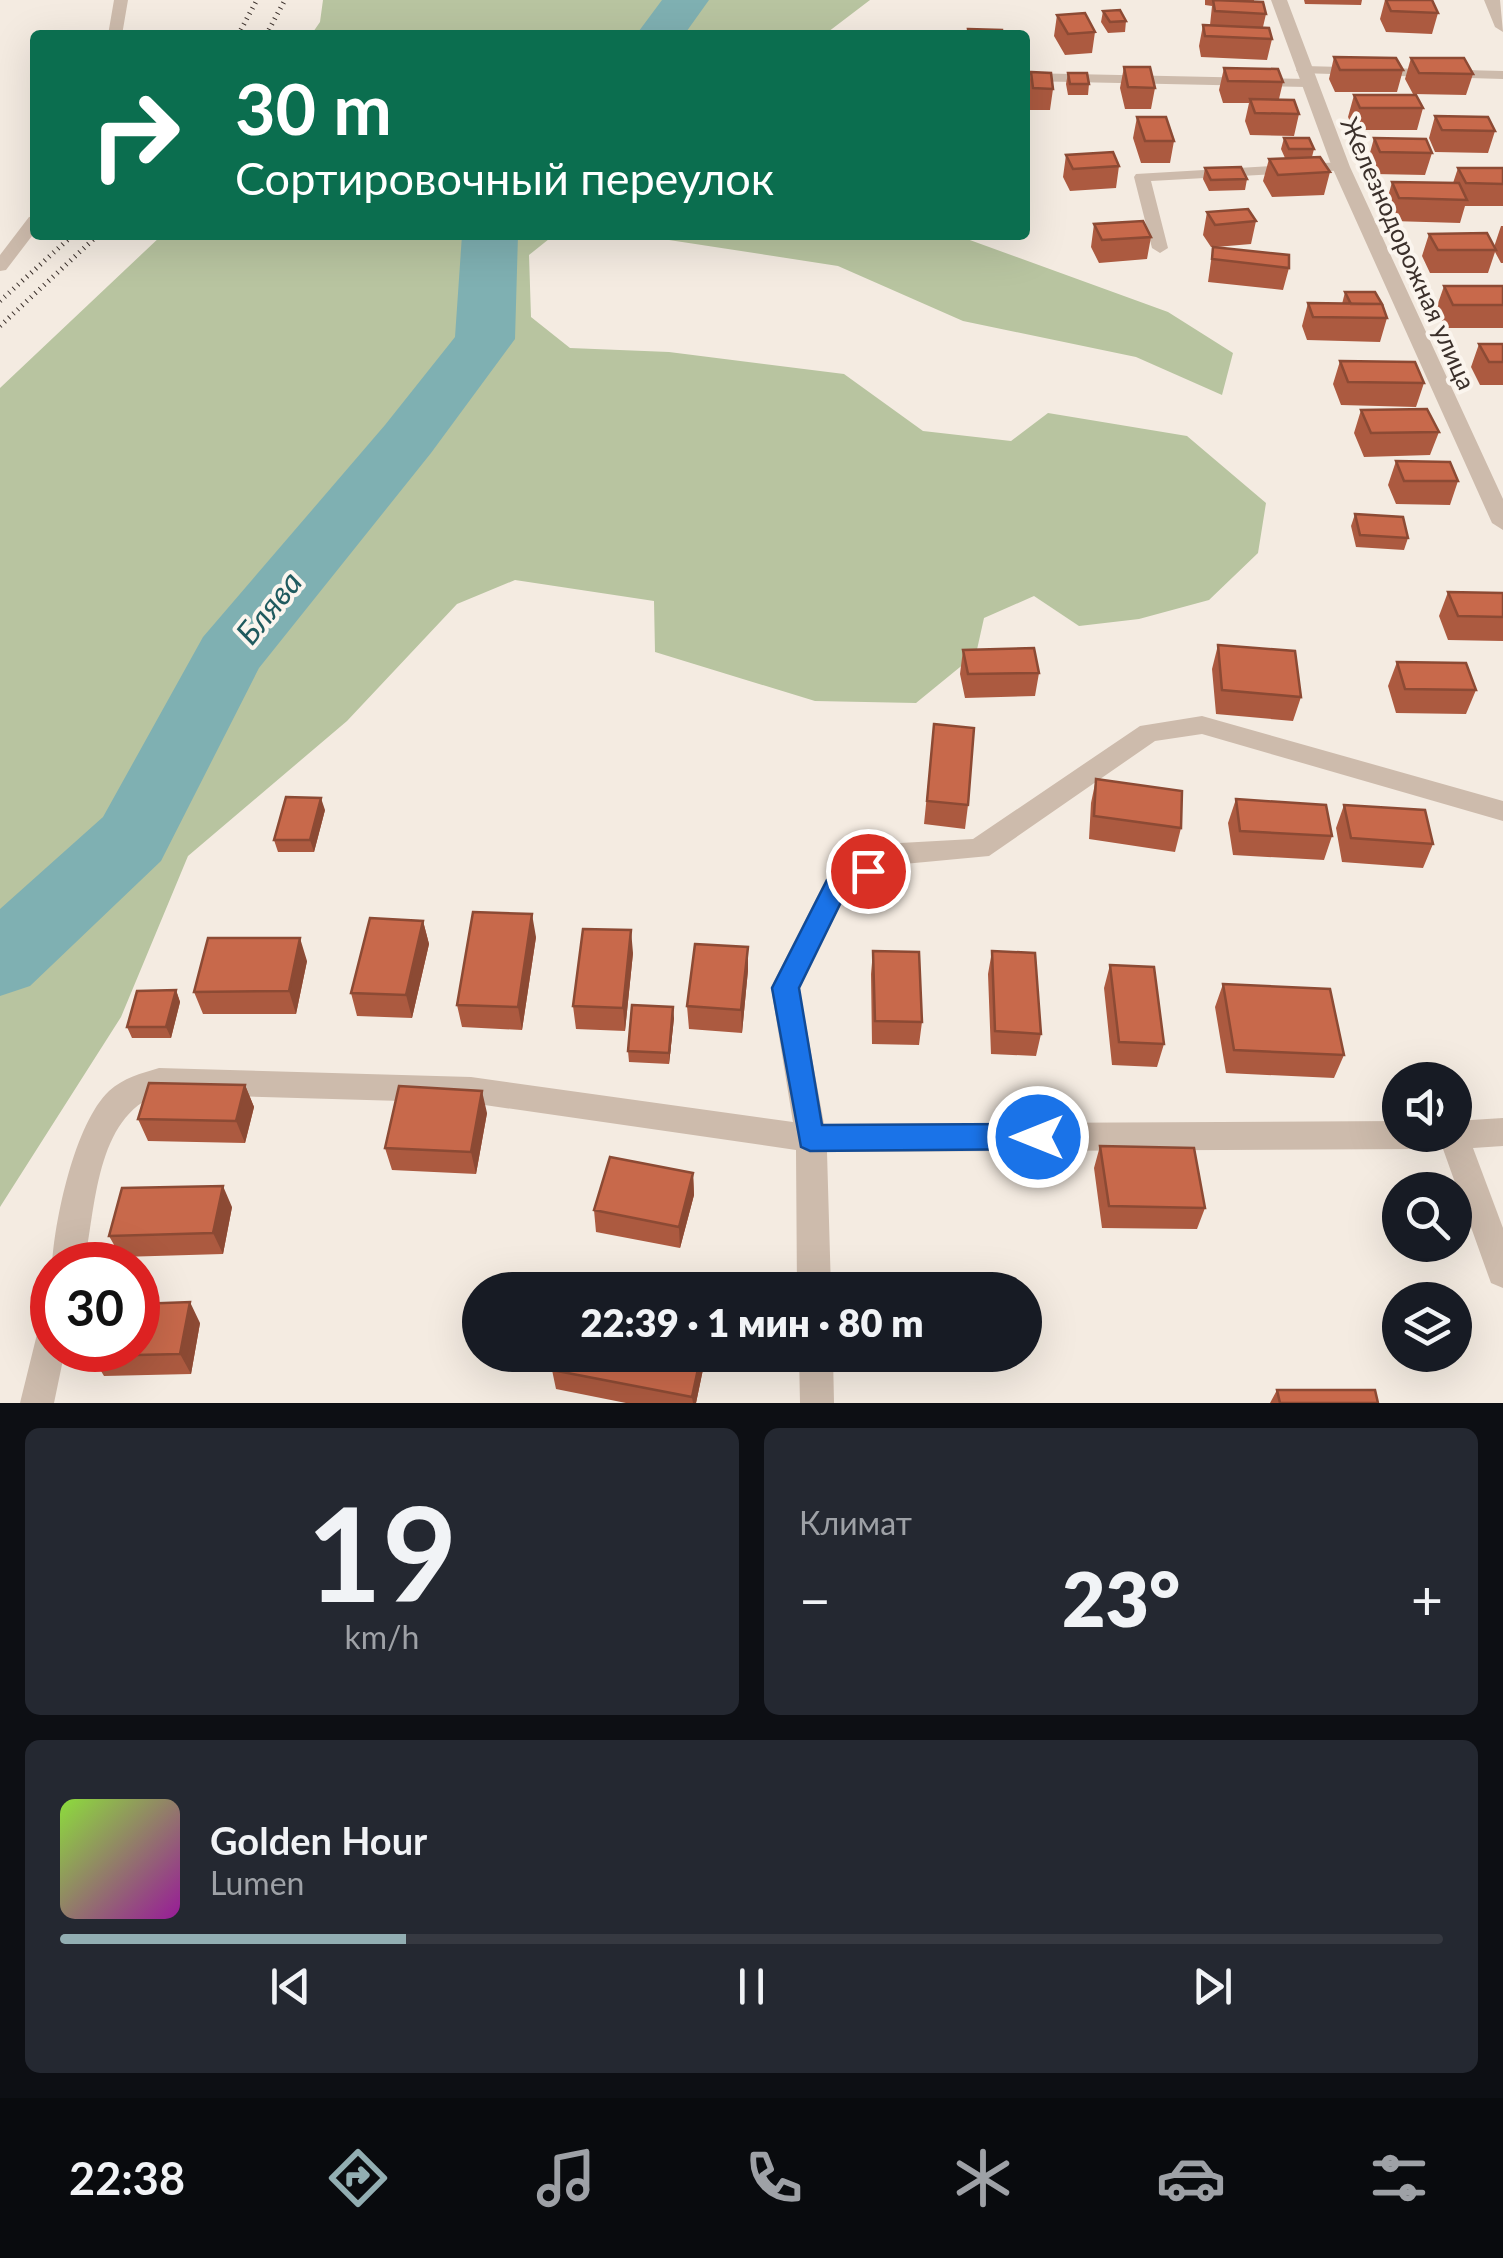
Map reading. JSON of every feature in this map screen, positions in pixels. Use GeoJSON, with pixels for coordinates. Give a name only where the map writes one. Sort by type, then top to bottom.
{"type":"FeatureCollection","features":[{"type":"Feature","properties":{"kind":"street","name":"Железнодорожная улица"},"geometry":{"type":"LineString","coordinates":[[1279,0],[1341,167],[1503,523]]}},
{"type":"Feature","properties":{"kind":"street"},"geometry":{"type":"LineString","coordinates":[[1492,0],[1503,26]]}},
{"type":"Feature","properties":{"kind":"street"},"geometry":{"type":"LineString","coordinates":[[814,1272],[810,1138],[786,988],[836,888],[900,854],[979,849],[1149,732],[1202,725],[1503,811]]}},
{"type":"Feature","properties":{"kind":"street"},"geometry":{"type":"LineString","coordinates":[[73,1242],[100,1126],[126,1096],[159,1081],[471,1090],[810,1138],[1382,1135]]}},
{"type":"Feature","properties":{"kind":"street"},"geometry":{"type":"LineString","coordinates":[[1472,1134],[1503,1132]]}},
{"type":"Feature","properties":{"kind":"street"},"geometry":{"type":"LineString","coordinates":[[1460,1152],[1503,1272]]}},
{"type":"Feature","properties":{"kind":"street"},"geometry":{"type":"LineString","coordinates":[[37,1403],[44,1372]]}},
{"type":"Feature","properties":{"kind":"street"},"geometry":{"type":"LineString","coordinates":[[816,1372],[817,1403]]}},
{"type":"Feature","properties":{"kind":"lane"},"geometry":{"type":"LineString","coordinates":[[116,30],[121,0]]}},
{"type":"Feature","properties":{"kind":"lane"},"geometry":{"type":"LineString","coordinates":[[1030,78],[1503,75]]}},
{"type":"Feature","properties":{"kind":"lane"},"geometry":{"type":"LineString","coordinates":[[1160,248],[1142,177],[1341,167]]}},
{"type":"Feature","properties":{"kind":"lane"},"geometry":{"type":"LineString","coordinates":[[0,266],[30,227]]}},
{"type":"Feature","properties":{"kind":"green space"},"geometry":{"type":"Polygon","coordinates":[[[323,0],[870,0],[831,30],[314,30],[320,22],[323,0]]]}},
{"type":"Feature","properties":{"kind":"green space"},"geometry":{"type":"Polygon","coordinates":[[[157,240],[548,240],[529,255],[531,317],[570,348],[669,352],[844,374],[923,431],[1011,441],[1048,413],[1187,436],[1266,503],[1258,553],[1209,600],[1139,619],[1079,626],[1034,596],[984,618],[976,654],[916,703],[815,701],[655,652],[654,601],[515,580],[457,604],[347,721],[188,856],[121,1017],[0,1207],[0,388],[157,240]]]}},
{"type":"Feature","properties":{"kind":"green space"},"geometry":{"type":"Polygon","coordinates":[[[669,240],[970,240],[1168,312],[1233,353],[1222,395],[1136,357],[963,321],[838,266],[669,240]]]}},
{"type":"Feature","properties":{"kind":"building"},"geometry":{"type":"Polygon","coordinates":[[[1213,0],[1263,2],[1266,14],[1215,11],[1213,0]]]}},
{"type":"Feature","properties":{"kind":"building"},"geometry":{"type":"Polygon","coordinates":[[[1386,0],[1432,0],[1438,13],[1391,11],[1386,0]]]}},
{"type":"Feature","properties":{"kind":"building"},"geometry":{"type":"Polygon","coordinates":[[[1120,10],[1126,21],[1110,22],[1103,11],[1120,10]]]}},
{"type":"Feature","properties":{"kind":"building"},"geometry":{"type":"Polygon","coordinates":[[[1085,13],[1095,32],[1068,34],[1057,15],[1085,13]]]}},
{"type":"Feature","properties":{"kind":"building"},"geometry":{"type":"Polygon","coordinates":[[[1203,25],[1269,28],[1272,39],[1205,36],[1203,25]]]}},
{"type":"Feature","properties":{"kind":"building"},"geometry":{"type":"Polygon","coordinates":[[[1334,57],[1396,58],[1403,70],[1340,70],[1334,57]]]}},
{"type":"Feature","properties":{"kind":"building"},"geometry":{"type":"Polygon","coordinates":[[[1411,58],[1464,58],[1473,74],[1419,73],[1411,58]]]}},
{"type":"Feature","properties":{"kind":"building"},"geometry":{"type":"Polygon","coordinates":[[[1124,67],[1150,67],[1155,88],[1128,87],[1124,67]]]}},
{"type":"Feature","properties":{"kind":"building"},"geometry":{"type":"Polygon","coordinates":[[[1224,68],[1278,69],[1283,82],[1228,81],[1224,68]]]}},
{"type":"Feature","properties":{"kind":"building"},"geometry":{"type":"Polygon","coordinates":[[[1031,72],[1051,73],[1053,89],[1033,88],[1031,72]]]}},
{"type":"Feature","properties":{"kind":"building"},"geometry":{"type":"Polygon","coordinates":[[[1068,73],[1087,73],[1089,84],[1070,84],[1068,73]]]}},
{"type":"Feature","properties":{"kind":"building"},"geometry":{"type":"Polygon","coordinates":[[[1354,95],[1416,95],[1423,108],[1360,108],[1354,95]]]}},
{"type":"Feature","properties":{"kind":"building"},"geometry":{"type":"Polygon","coordinates":[[[1250,99],[1294,100],[1299,114],[1255,113],[1250,99]]]}},
{"type":"Feature","properties":{"kind":"building"},"geometry":{"type":"Polygon","coordinates":[[[1435,116],[1488,117],[1495,131],[1442,130],[1435,116]]]}},
{"type":"Feature","properties":{"kind":"building"},"geometry":{"type":"Polygon","coordinates":[[[1137,117],[1166,117],[1174,141],[1145,141],[1137,117]]]}},
{"type":"Feature","properties":{"kind":"building"},"geometry":{"type":"Polygon","coordinates":[[[1284,138],[1309,138],[1314,149],[1289,149],[1284,138]]]}},
{"type":"Feature","properties":{"kind":"building"},"geometry":{"type":"Polygon","coordinates":[[[1374,138],[1426,139],[1432,153],[1380,152],[1374,138]]]}},
{"type":"Feature","properties":{"kind":"building"},"geometry":{"type":"Polygon","coordinates":[[[1113,152],[1119,166],[1073,169],[1066,155],[1113,152]]]}},
{"type":"Feature","properties":{"kind":"building"},"geometry":{"type":"Polygon","coordinates":[[[1320,157],[1330,172],[1278,175],[1269,159],[1320,157]]]}},
{"type":"Feature","properties":{"kind":"building"},"geometry":{"type":"Polygon","coordinates":[[[1241,167],[1247,179],[1211,180],[1205,168],[1241,167]]]}},
{"type":"Feature","properties":{"kind":"building"},"geometry":{"type":"Polygon","coordinates":[[[1458,168],[1503,168],[1503,184],[1466,183],[1458,168]]]}},
{"type":"Feature","properties":{"kind":"building"},"geometry":{"type":"Polygon","coordinates":[[[1392,182],[1459,183],[1467,200],[1399,198],[1392,182]]]}},
{"type":"Feature","properties":{"kind":"building"},"geometry":{"type":"Polygon","coordinates":[[[1248,209],[1256,221],[1215,225],[1207,212],[1248,209]]]}},
{"type":"Feature","properties":{"kind":"building"},"geometry":{"type":"Polygon","coordinates":[[[1143,221],[1151,237],[1102,240],[1094,224],[1143,221]]]}},
{"type":"Feature","properties":{"kind":"building"},"geometry":{"type":"Polygon","coordinates":[[[1487,233],[1496,250],[1438,250],[1429,234],[1487,233]]]}},
{"type":"Feature","properties":{"kind":"building"},"geometry":{"type":"Polygon","coordinates":[[[1213,247],[1289,255],[1289,268],[1212,259],[1213,247]]]}},
{"type":"Feature","properties":{"kind":"building"},"geometry":{"type":"Polygon","coordinates":[[[1444,286],[1503,286],[1503,305],[1453,305],[1444,286]]]}},
{"type":"Feature","properties":{"kind":"building"},"geometry":{"type":"Polygon","coordinates":[[[1345,292],[1375,292],[1382,304],[1351,304],[1345,292]]]}},
{"type":"Feature","properties":{"kind":"building"},"geometry":{"type":"Polygon","coordinates":[[[1308,303],[1382,304],[1387,318],[1313,317],[1308,303]]]}},
{"type":"Feature","properties":{"kind":"building"},"geometry":{"type":"Polygon","coordinates":[[[1479,344],[1503,344],[1503,362],[1489,362],[1479,344]]]}},
{"type":"Feature","properties":{"kind":"building"},"geometry":{"type":"Polygon","coordinates":[[[1340,361],[1415,362],[1424,383],[1348,382],[1340,361]]]}},
{"type":"Feature","properties":{"kind":"building"},"geometry":{"type":"Polygon","coordinates":[[[1427,409],[1439,432],[1371,433],[1361,410],[1427,409]]]}},
{"type":"Feature","properties":{"kind":"building"},"geometry":{"type":"Polygon","coordinates":[[[1396,461],[1450,462],[1458,481],[1404,481],[1396,461]]]}},
{"type":"Feature","properties":{"kind":"building"},"geometry":{"type":"Polygon","coordinates":[[[1355,514],[1403,517],[1408,538],[1360,535],[1355,514]]]}},
{"type":"Feature","properties":{"kind":"building"},"geometry":{"type":"Polygon","coordinates":[[[1448,592],[1503,593],[1503,617],[1458,616],[1448,592]]]}},
{"type":"Feature","properties":{"kind":"building"},"geometry":{"type":"Polygon","coordinates":[[[1218,645],[1295,651],[1301,697],[1222,690],[1218,645]]]}},
{"type":"Feature","properties":{"kind":"building"},"geometry":{"type":"Polygon","coordinates":[[[1034,648],[1039,673],[968,674],[963,650],[1034,648]]]}},
{"type":"Feature","properties":{"kind":"building"},"geometry":{"type":"Polygon","coordinates":[[[1397,662],[1466,663],[1476,690],[1405,689],[1397,662]]]}},
{"type":"Feature","properties":{"kind":"building"},"geometry":{"type":"Polygon","coordinates":[[[934,724],[974,728],[968,805],[927,801],[934,724]]]}},
{"type":"Feature","properties":{"kind":"building"},"geometry":{"type":"Polygon","coordinates":[[[1096,779],[1182,791],[1181,828],[1094,816],[1096,779]]]}},
{"type":"Feature","properties":{"kind":"building"},"geometry":{"type":"Polygon","coordinates":[[[286,797],[321,798],[310,840],[274,840],[286,797]]]}},
{"type":"Feature","properties":{"kind":"building"},"geometry":{"type":"Polygon","coordinates":[[[1236,799],[1326,805],[1332,836],[1240,831],[1236,799]]]}},
{"type":"Feature","properties":{"kind":"building"},"geometry":{"type":"Polygon","coordinates":[[[1344,805],[1425,810],[1433,844],[1351,838],[1344,805]]]}},
{"type":"Feature","properties":{"kind":"building"},"geometry":{"type":"Polygon","coordinates":[[[473,912],[532,914],[518,1007],[457,1005],[473,912]]]}},
{"type":"Feature","properties":{"kind":"building"},"geometry":{"type":"Polygon","coordinates":[[[370,918],[423,921],[406,995],[351,993],[370,918]]]}},
{"type":"Feature","properties":{"kind":"building"},"geometry":{"type":"Polygon","coordinates":[[[583,929],[631,930],[623,1008],[573,1006],[583,929]]]}},
{"type":"Feature","properties":{"kind":"building"},"geometry":{"type":"Polygon","coordinates":[[[208,938],[300,938],[289,991],[194,992],[208,938]]]}},
{"type":"Feature","properties":{"kind":"building"},"geometry":{"type":"Polygon","coordinates":[[[695,944],[748,947],[741,1010],[687,1006],[695,944]]]}},
{"type":"Feature","properties":{"kind":"building"},"geometry":{"type":"Polygon","coordinates":[[[873,951],[919,952],[922,1022],[875,1021],[873,951]]]}},
{"type":"Feature","properties":{"kind":"building"},"geometry":{"type":"Polygon","coordinates":[[[992,951],[1035,953],[1041,1034],[995,1031],[992,951]]]}},
{"type":"Feature","properties":{"kind":"building"},"geometry":{"type":"Polygon","coordinates":[[[1110,965],[1154,967],[1164,1044],[1119,1042],[1110,965]]]}},
{"type":"Feature","properties":{"kind":"building"},"geometry":{"type":"Polygon","coordinates":[[[1223,984],[1330,989],[1344,1055],[1234,1050],[1223,984]]]}},
{"type":"Feature","properties":{"kind":"building"},"geometry":{"type":"Polygon","coordinates":[[[176,990],[166,1027],[127,1027],[137,991],[176,990]]]}},
{"type":"Feature","properties":{"kind":"building"},"geometry":{"type":"Polygon","coordinates":[[[632,1005],[673,1007],[669,1053],[628,1051],[632,1005]]]}},
{"type":"Feature","properties":{"kind":"building"},"geometry":{"type":"Polygon","coordinates":[[[149,1083],[245,1085],[236,1121],[138,1119],[149,1083]]]}},
{"type":"Feature","properties":{"kind":"building"},"geometry":{"type":"Polygon","coordinates":[[[399,1086],[482,1091],[471,1152],[385,1148],[399,1086]]]}},
{"type":"Feature","properties":{"kind":"building"},"geometry":{"type":"Polygon","coordinates":[[[1100,1146],[1194,1148],[1205,1208],[1109,1206],[1100,1146]]]}},
{"type":"Feature","properties":{"kind":"building"},"geometry":{"type":"Polygon","coordinates":[[[610,1157],[693,1173],[679,1227],[594,1210],[610,1157]]]}},
{"type":"Feature","properties":{"kind":"building"},"geometry":{"type":"Polygon","coordinates":[[[223,1186],[213,1233],[109,1236],[122,1188],[223,1186]]]}},
{"type":"Feature","properties":{"kind":"building"},"geometry":{"type":"Polygon","coordinates":[[[190,1302],[180,1354],[160,1354],[160,1303],[190,1302]]]}},
{"type":"Feature","properties":{"kind":"building"},"geometry":{"type":"Polygon","coordinates":[[[562,1372],[697,1372],[692,1397],[562,1372]]]}},
{"type":"Feature","properties":{"kind":"building"},"geometry":{"type":"Polygon","coordinates":[[[1277,1390],[1375,1390],[1378,1403],[1280,1403],[1277,1390]]]}},
{"type":"Feature","properties":{"kind":"waterway","name":"Блява"},"geometry":{"type":"LineString","coordinates":[[664,30],[686,0]]}},
{"type":"Feature","properties":{"kind":"waterway","name":"Блява"},"geometry":{"type":"LineString","coordinates":[[0,961],[132,839],[229,655],[408,439],[485,339],[490,240]]}},
{"type":"Feature","properties":{"kind":"railway"},"geometry":{"type":"LineString","coordinates":[[241,30],[257,0]]}},
{"type":"Feature","properties":{"kind":"railway"},"geometry":{"type":"LineString","coordinates":[[269,30],[285,0]]}},
{"type":"Feature","properties":{"kind":"railway"},"geometry":{"type":"LineString","coordinates":[[0,301],[67,240]]}},
{"type":"Feature","properties":{"kind":"railway"},"geometry":{"type":"LineString","coordinates":[[0,326],[93,240]]}},
{"type":"Feature","properties":{"kind":"route"},"geometry":{"type":"LineString","coordinates":[[868,871],[836,888],[786,988],[810,1138],[1038,1137]]}}]}
